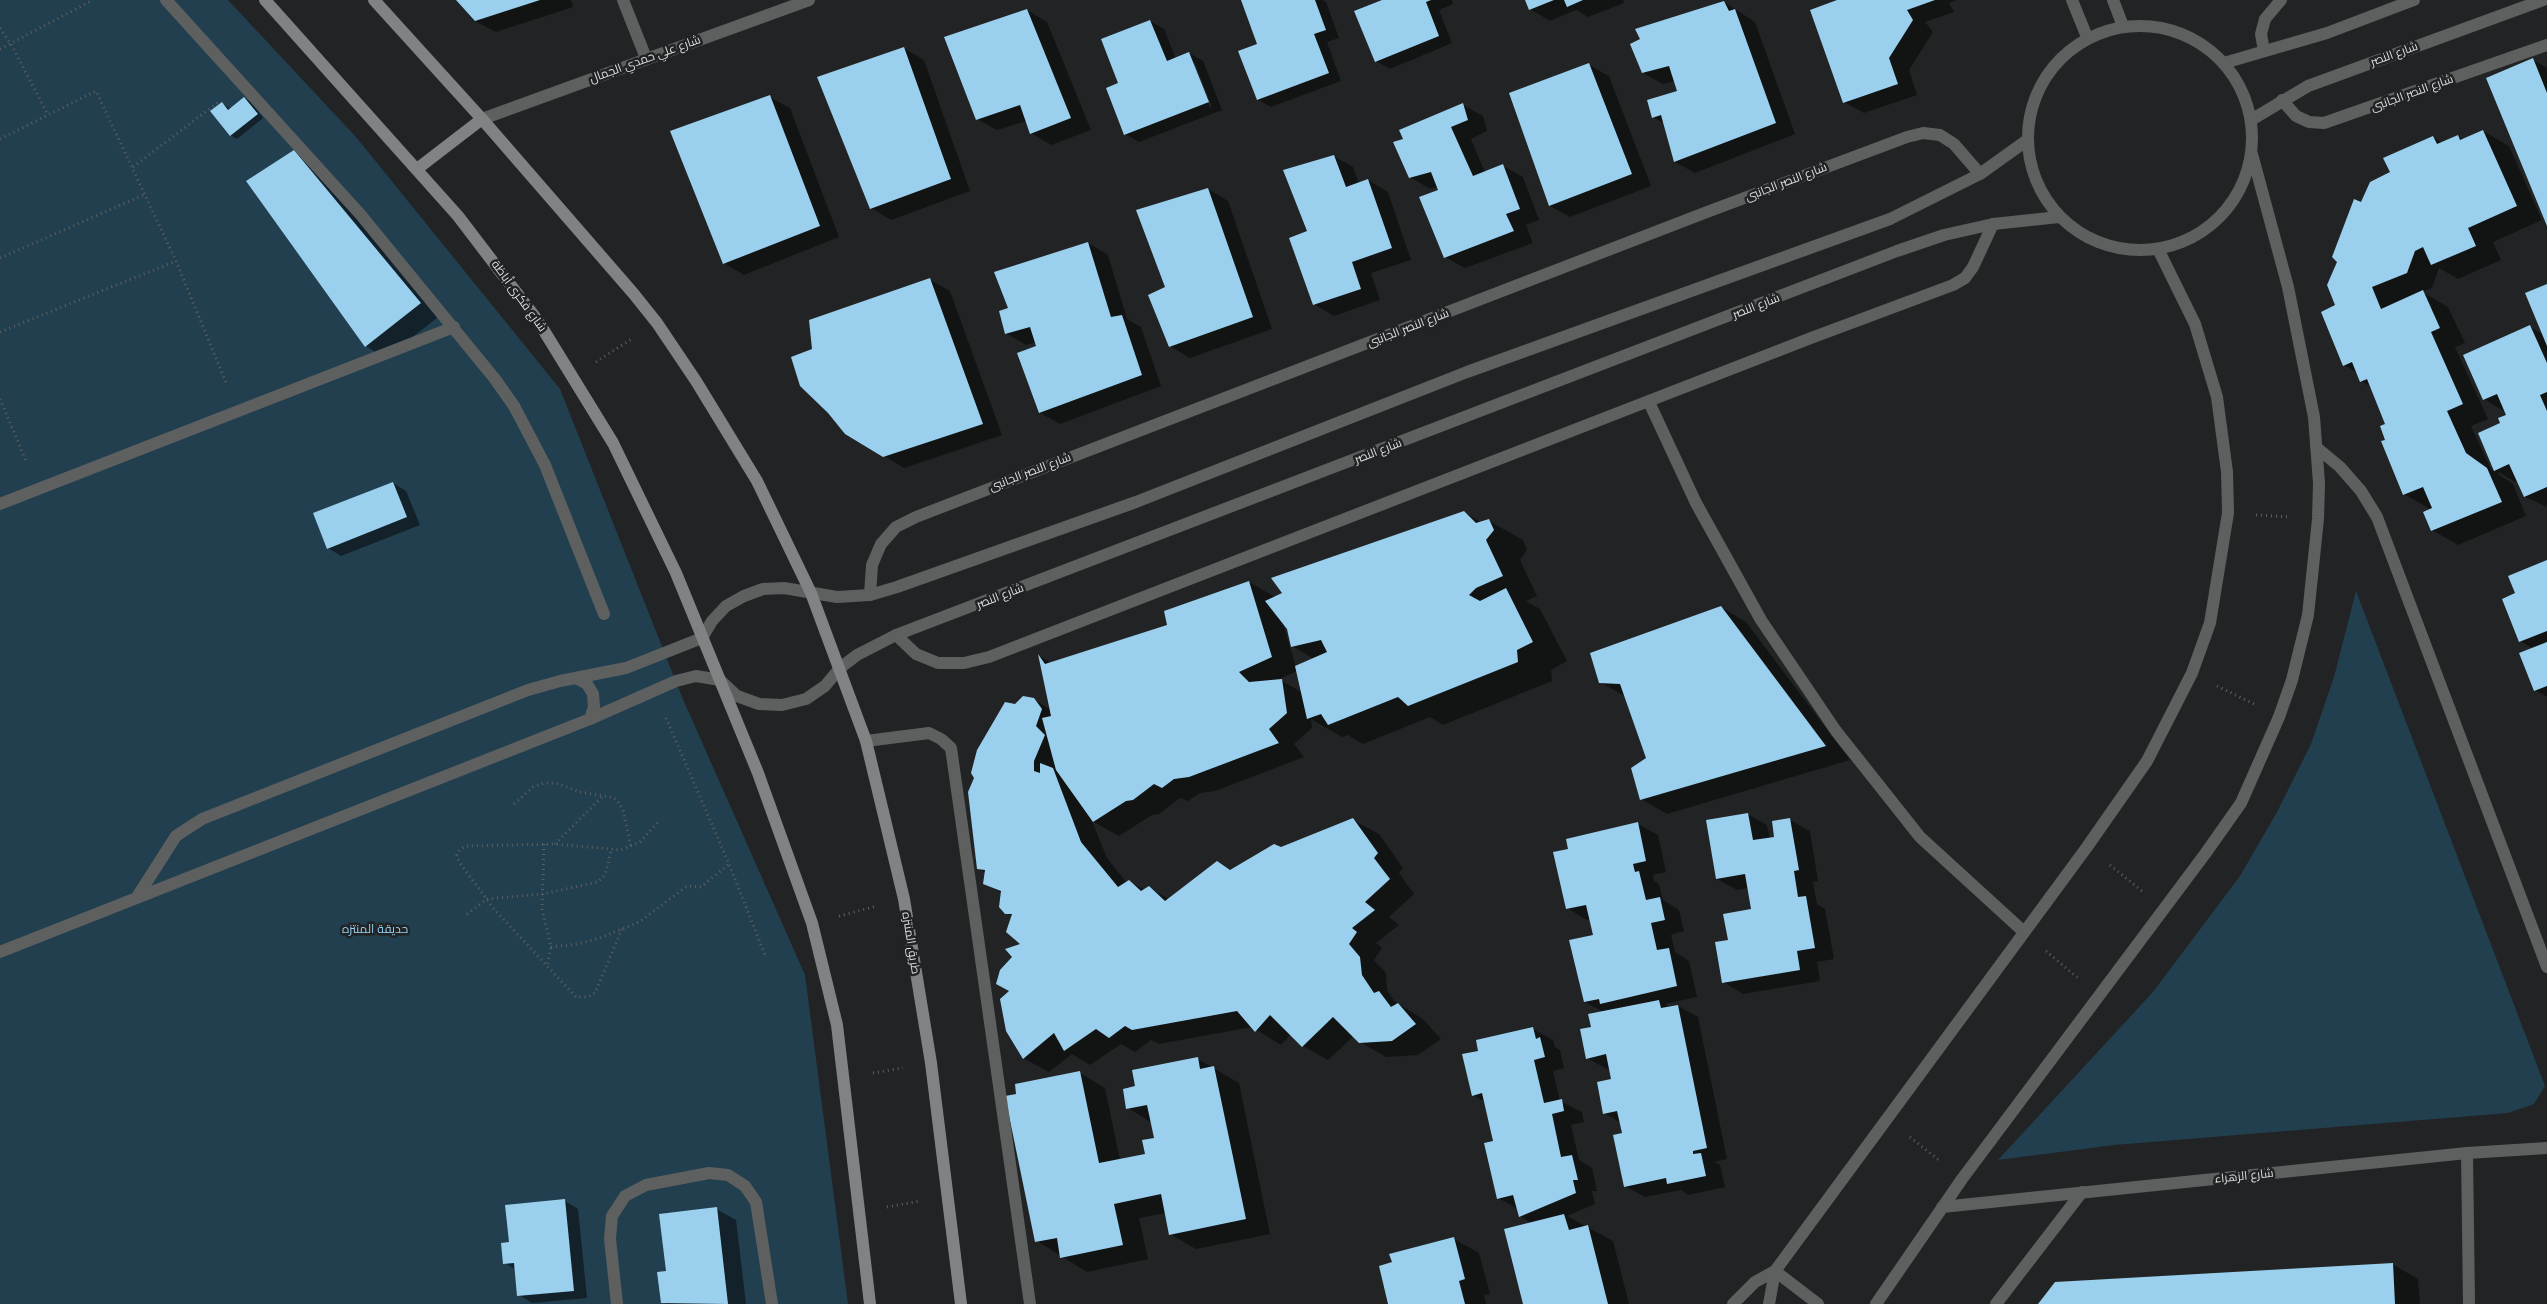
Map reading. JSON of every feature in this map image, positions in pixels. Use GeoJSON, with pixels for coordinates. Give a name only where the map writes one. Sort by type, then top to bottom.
{"type":"FeatureCollection","features":[{"type":"Feature","properties":{"kind":"street"},"geometry":{"type":"LineString","coordinates":[[166,0],[360,214],[495,379],[530,436],[545,465],[604,614]]}},
{"type":"Feature","properties":{"kind":"street","name":"شارع فكرى أباظة"},"geometry":{"type":"LineString","coordinates":[[265,0],[417,169],[500,268],[538,321],[574,376],[613,443],[676,574],[702,638]]}},
{"type":"Feature","properties":{"kind":"street"},"geometry":{"type":"LineString","coordinates":[[374,0],[482,119],[633,292],[657,323],[701,388],[757,481],[811,593]]}},
{"type":"Feature","properties":{"kind":"street"},"geometry":{"type":"LineString","coordinates":[[623,0],[646,58]]}},
{"type":"Feature","properties":{"kind":"street","name":"شارع علي حمدي الجمال"},"geometry":{"type":"LineString","coordinates":[[482,119],[809,0]]}},
{"type":"Feature","properties":{"kind":"street"},"geometry":{"type":"LineString","coordinates":[[2072,0],[2087,37]]}},
{"type":"Feature","properties":{"kind":"street"},"geometry":{"type":"LineString","coordinates":[[2113,0],[2123,26]]}},
{"type":"Feature","properties":{"kind":"street"},"geometry":{"type":"LineString","coordinates":[[2264,51],[2261,34],[2264,19],[2281,0]]}},
{"type":"Feature","properties":{"kind":"street"},"geometry":{"type":"LineString","coordinates":[[2224,63],[2328,33],[2414,0]]}},
{"type":"Feature","properties":{"kind":"street","name":"شارع النصر"},"geometry":{"type":"LineString","coordinates":[[2251,120],[2308,86],[2543,0]]}},
{"type":"Feature","properties":{"kind":"street"},"geometry":{"type":"LineString","coordinates":[[1876,1304],[1962,1179],[2164,909],[2241,802],[2279,717],[2292,680],[2308,616],[2318,519],[2319,483],[2314,417],[2288,287],[2252,154],[2251,120],[2246,99],[2237,80],[2224,63],[2203,44],[2178,32],[2151,25],[2123,26],[2087,37],[2054,63],[2032,100],[2026,141],[2034,178],[2042,195],[2059,217],[2087,238],[2122,249],[2158,249],[2180,243],[2202,232],[2220,216],[2235,198],[2246,177],[2252,154]]}},
{"type":"Feature","properties":{"kind":"street","name":"شارع النصر الجانبى"},"geometry":{"type":"LineString","coordinates":[[2282,100],[2296,116],[2309,122],[2324,122],[2547,45]]}},
{"type":"Feature","properties":{"kind":"street"},"geometry":{"type":"LineString","coordinates":[[417,169],[482,119]]}},
{"type":"Feature","properties":{"kind":"street","name":"شارع النصر الجانبى"},"geometry":{"type":"LineString","coordinates":[[870,595],[872,565],[881,544],[896,527],[916,517],[1744,198],[1906,137],[1923,133],[1940,135],[1954,144],[1980,174]]}},
{"type":"Feature","properties":{"kind":"street"},"geometry":{"type":"LineString","coordinates":[[137,897],[176,836],[202,819],[528,690],[626,668],[702,638],[712,621],[726,606],[744,596],[763,589],[784,588],[837,597],[870,595],[1136,502],[1467,372],[1890,218],[1980,174],[2026,141]]}},
{"type":"Feature","properties":{"kind":"street","name":"شارع النصر"},"geometry":{"type":"LineString","coordinates":[[720,680],[737,696],[759,704],[782,705],[806,699],[825,686],[840,668],[857,655],[896,635],[1897,251],[1944,235],[1993,224],[2059,217]]}},
{"type":"Feature","properties":{"kind":"street"},"geometry":{"type":"LineString","coordinates":[[896,635],[916,654],[938,663],[964,663],[989,657],[1953,285],[1965,278],[1993,224]]}},
{"type":"Feature","properties":{"kind":"street"},"geometry":{"type":"LineString","coordinates":[[1733,1304],[1755,1282],[1775,1271],[2087,847],[2147,761],[2192,673],[2210,623],[2228,513],[2227,472],[2217,397],[2195,324],[2158,249]]}},
{"type":"Feature","properties":{"kind":"street"},"geometry":{"type":"LineString","coordinates":[[0,504],[454,327]]}},
{"type":"Feature","properties":{"kind":"street"},"geometry":{"type":"LineString","coordinates":[[1649,402],[1696,503],[1761,620],[1836,731],[1920,837],[2024,932]]}},
{"type":"Feature","properties":{"kind":"street"},"geometry":{"type":"LineString","coordinates":[[2316,447],[2340,467],[2361,491],[2377,517],[2547,968]]}},
{"type":"Feature","properties":{"kind":"street","name":"طريق المنتزه"},"geometry":{"type":"LineString","coordinates":[[811,593],[866,741],[904,899],[931,1063],[962,1304]]}},
{"type":"Feature","properties":{"kind":"street"},"geometry":{"type":"LineString","coordinates":[[702,638],[758,773],[812,923],[837,1025],[845,1078],[870,1304]]}},
{"type":"Feature","properties":{"kind":"street"},"geometry":{"type":"LineString","coordinates":[[0,952],[590,719],[676,681],[696,676],[720,680]]}},
{"type":"Feature","properties":{"kind":"street"},"geometry":{"type":"LineString","coordinates":[[576,678],[587,684],[593,694],[594,706],[590,719]]}},
{"type":"Feature","properties":{"kind":"street"},"geometry":{"type":"LineString","coordinates":[[866,741],[929,733],[941,738],[951,748],[1030,1304]]}},
{"type":"Feature","properties":{"kind":"street","name":"شارع الزهراء"},"geometry":{"type":"LineString","coordinates":[[1942,1207],[2467,1153],[2547,1148]]}},
{"type":"Feature","properties":{"kind":"street"},"geometry":{"type":"LineString","coordinates":[[2467,1153],[2469,1304]]}},
{"type":"Feature","properties":{"kind":"street"},"geometry":{"type":"LineString","coordinates":[[616,1304],[610,1239],[612,1216],[626,1196],[646,1184],[709,1173],[728,1175],[745,1186],[756,1202],[772,1304]]}},
{"type":"Feature","properties":{"kind":"street"},"geometry":{"type":"LineString","coordinates":[[1996,1304],[2082,1192]]}},
{"type":"Feature","properties":{"kind":"street"},"geometry":{"type":"LineString","coordinates":[[1770,1304],[1775,1271]]}},
{"type":"Feature","properties":{"kind":"street"},"geometry":{"type":"LineString","coordinates":[[1775,1271],[1818,1304]]}},
{"type":"Feature","properties":{"kind":"path"},"geometry":{"type":"LineString","coordinates":[[0,49],[93,0]]}},
{"type":"Feature","properties":{"kind":"path"},"geometry":{"type":"LineString","coordinates":[[0,28],[11,44],[48,115]]}},
{"type":"Feature","properties":{"kind":"path"},"geometry":{"type":"LineString","coordinates":[[133,167],[242,83]]}},
{"type":"Feature","properties":{"kind":"path"},"geometry":{"type":"LineString","coordinates":[[0,139],[96,91],[176,261],[238,412]]}},
{"type":"Feature","properties":{"kind":"path"},"geometry":{"type":"LineString","coordinates":[[0,258],[146,194]]}},
{"type":"Feature","properties":{"kind":"path"},"geometry":{"type":"LineString","coordinates":[[0,332],[176,261]]}},
{"type":"Feature","properties":{"kind":"path"},"geometry":{"type":"LineString","coordinates":[[574,376],[657,323]]}},
{"type":"Feature","properties":{"kind":"path"},"geometry":{"type":"LineString","coordinates":[[0,399],[38,490]]}},
{"type":"Feature","properties":{"kind":"path"},"geometry":{"type":"LineString","coordinates":[[2228,513],[2318,519]]}},
{"type":"Feature","properties":{"kind":"path"},"geometry":{"type":"LineString","coordinates":[[2192,673],[2279,717]]}},
{"type":"Feature","properties":{"kind":"path"},"geometry":{"type":"LineString","coordinates":[[653,691],[729,864],[765,955]]}},
{"type":"Feature","properties":{"kind":"path"},"geometry":{"type":"LineString","coordinates":[[514,804],[533,787],[544,783],[556,783],[580,792],[604,795],[617,800],[623,810],[631,847]]}},
{"type":"Feature","properties":{"kind":"path"},"geometry":{"type":"LineString","coordinates":[[555,844],[604,795]]}},
{"type":"Feature","properties":{"kind":"path"},"geometry":{"type":"LineString","coordinates":[[622,929],[595,993],[588,998],[581,998],[572,994],[487,899],[459,862],[457,855],[460,849],[466,846],[555,844],[612,851],[631,847],[648,835],[660,820]]}},
{"type":"Feature","properties":{"kind":"path"},"geometry":{"type":"LineString","coordinates":[[544,844],[542,908],[551,947],[547,967]]}},
{"type":"Feature","properties":{"kind":"path"},"geometry":{"type":"LineString","coordinates":[[2087,847],[2164,909]]}},
{"type":"Feature","properties":{"kind":"path"},"geometry":{"type":"LineString","coordinates":[[467,914],[487,899],[542,894],[598,882],[605,875],[612,851]]}},
{"type":"Feature","properties":{"kind":"path"},"geometry":{"type":"LineString","coordinates":[[551,947],[577,944],[639,922],[664,906],[687,886],[701,887],[729,864]]}},
{"type":"Feature","properties":{"kind":"path"},"geometry":{"type":"LineString","coordinates":[[812,923],[904,899]]}},
{"type":"Feature","properties":{"kind":"path"},"geometry":{"type":"LineString","coordinates":[[2024,932],[2099,996]]}},
{"type":"Feature","properties":{"kind":"path"},"geometry":{"type":"LineString","coordinates":[[845,1078],[931,1063]]}},
{"type":"Feature","properties":{"kind":"path"},"geometry":{"type":"LineString","coordinates":[[1886,1118],[1962,1179]]}},
{"type":"Feature","properties":{"kind":"path"},"geometry":{"type":"LineString","coordinates":[[860,1212],[948,1196]]}},
{"type":"Feature","properties":{"kind":"green space","name":"حديقة المنتزه"},"geometry":{"type":"Polygon","coordinates":[[[0,0],[228,0],[356,137],[560,389],[682,697],[805,975],[848,1304],[0,1304],[0,0]]]}},
{"type":"Feature","properties":{"kind":"green space"},"geometry":{"type":"Polygon","coordinates":[[[2356,591],[2545,1086],[2534,1104],[2508,1113],[2114,1145],[1998,1160],[2153,992],[2240,876],[2277,812],[2311,744],[2334,677],[2356,591]]]}},
{"type":"Feature","properties":{"kind":"building"},"geometry":{"type":"Polygon","coordinates":[[[456,0],[540,0],[475,21],[456,0]]]}},
{"type":"Feature","properties":{"kind":"building"},"geometry":{"type":"Polygon","coordinates":[[[1241,0],[1315,0],[1326,30],[1314,34],[1329,73],[1257,100],[1238,51],[1257,44],[1241,0]]]}},
{"type":"Feature","properties":{"kind":"building"},"geometry":{"type":"Polygon","coordinates":[[[1382,0],[1431,0],[1426,2],[1439,36],[1375,62],[1354,11],[1382,0]]]}},
{"type":"Feature","properties":{"kind":"building"},"geometry":{"type":"Polygon","coordinates":[[[1525,0],[1554,0],[1529,10],[1525,0]]]}},
{"type":"Feature","properties":{"kind":"building"},"geometry":{"type":"Polygon","coordinates":[[[1564,0],[1583,0],[1567,7],[1564,0]]]}},
{"type":"Feature","properties":{"kind":"building"},"geometry":{"type":"Polygon","coordinates":[[[1837,0],[1935,0],[1907,10],[1913,20],[1889,58],[1898,84],[1843,103],[1810,10],[1837,0]]]}},
{"type":"Feature","properties":{"kind":"building"},"geometry":{"type":"Polygon","coordinates":[[[1724,1],[1729,11],[1735,9],[1776,123],[1674,162],[1661,115],[1652,118],[1647,100],[1677,91],[1669,66],[1642,73],[1630,44],[1640,39],[1635,29],[1724,1]]]}},
{"type":"Feature","properties":{"kind":"building"},"geometry":{"type":"Polygon","coordinates":[[[1027,9],[1071,118],[1030,134],[1020,105],[976,120],[944,37],[1027,9]]]}},
{"type":"Feature","properties":{"kind":"building"},"geometry":{"type":"Polygon","coordinates":[[[1150,20],[1167,61],[1189,52],[1209,102],[1124,135],[1106,88],[1118,83],[1101,39],[1150,20]]]}},
{"type":"Feature","properties":{"kind":"building"},"geometry":{"type":"Polygon","coordinates":[[[904,47],[951,179],[870,209],[817,77],[904,47]]]}},
{"type":"Feature","properties":{"kind":"building"},"geometry":{"type":"Polygon","coordinates":[[[2533,58],[2547,93],[2547,226],[2486,78],[2533,58]]]}},
{"type":"Feature","properties":{"kind":"building"},"geometry":{"type":"Polygon","coordinates":[[[1589,63],[1632,174],[1549,206],[1509,93],[1589,63]]]}},
{"type":"Feature","properties":{"kind":"building"},"geometry":{"type":"Polygon","coordinates":[[[770,95],[820,226],[723,264],[670,131],[770,95]]]}},
{"type":"Feature","properties":{"kind":"building"},"geometry":{"type":"Polygon","coordinates":[[[244,97],[258,114],[230,136],[210,111],[222,102],[228,110],[244,97]]]}},
{"type":"Feature","properties":{"kind":"building"},"geometry":{"type":"Polygon","coordinates":[[[1463,103],[1468,120],[1451,127],[1473,176],[1503,164],[1520,209],[1506,214],[1514,231],[1444,258],[1419,197],[1438,190],[1431,172],[1409,178],[1393,142],[1403,139],[1399,130],[1463,103]]]}},
{"type":"Feature","properties":{"kind":"building"},"geometry":{"type":"Polygon","coordinates":[[[2483,130],[2517,206],[2468,228],[2476,246],[2431,265],[2423,247],[2415,251],[2407,273],[2372,287],[2381,309],[2423,290],[2440,328],[2431,332],[2463,404],[2447,411],[2466,453],[2487,468],[2502,502],[2431,531],[2423,512],[2432,508],[2423,487],[2403,495],[2381,441],[2385,440],[2380,426],[2385,424],[2367,379],[2360,382],[2352,362],[2343,366],[2321,312],[2335,305],[2327,285],[2337,262],[2332,257],[2354,199],[2361,202],[2370,182],[2390,172],[2383,158],[2433,136],[2437,144],[2458,135],[2460,140],[2483,130]]]}},
{"type":"Feature","properties":{"kind":"building"},"geometry":{"type":"Polygon","coordinates":[[[294,150],[421,303],[365,347],[246,181],[294,150]]]}},
{"type":"Feature","properties":{"kind":"building"},"geometry":{"type":"Polygon","coordinates":[[[1334,155],[1346,187],[1368,179],[1392,248],[1352,262],[1361,289],[1313,305],[1289,238],[1307,231],[1283,170],[1334,155]]]}},
{"type":"Feature","properties":{"kind":"building"},"geometry":{"type":"Polygon","coordinates":[[[1208,188],[1253,317],[1169,347],[1148,295],[1165,287],[1136,210],[1208,188]]]}},
{"type":"Feature","properties":{"kind":"building"},"geometry":{"type":"Polygon","coordinates":[[[1088,242],[1111,317],[1122,315],[1142,375],[1039,413],[1017,353],[1036,346],[1030,327],[1005,334],[999,311],[1008,308],[994,272],[1088,242]]]}},
{"type":"Feature","properties":{"kind":"building"},"geometry":{"type":"Polygon","coordinates":[[[930,278],[983,424],[883,457],[845,434],[828,413],[800,386],[791,357],[812,349],[809,320],[930,278]]]}},
{"type":"Feature","properties":{"kind":"building"},"geometry":{"type":"Polygon","coordinates":[[[2547,284],[2547,346],[2525,293],[2547,284]]]}},
{"type":"Feature","properties":{"kind":"building"},"geometry":{"type":"Polygon","coordinates":[[[2530,325],[2547,363],[2547,392],[2540,395],[2547,411],[2547,487],[2524,497],[2509,464],[2494,471],[2478,433],[2500,423],[2498,418],[2506,415],[2497,394],[2483,400],[2463,355],[2530,325]]]}},
{"type":"Feature","properties":{"kind":"building"},"geometry":{"type":"Polygon","coordinates":[[[393,482],[407,517],[327,549],[313,513],[393,482]]]}},
{"type":"Feature","properties":{"kind":"building"},"geometry":{"type":"Polygon","coordinates":[[[1464,511],[1476,523],[1489,519],[1494,530],[1486,540],[1503,576],[1476,588],[1469,595],[1480,601],[1506,588],[1533,642],[1517,650],[1518,662],[1408,706],[1398,697],[1328,725],[1321,714],[1307,719],[1295,666],[1327,652],[1321,640],[1291,647],[1287,629],[1265,601],[1282,593],[1271,578],[1464,511]]]}},
{"type":"Feature","properties":{"kind":"building"},"geometry":{"type":"Polygon","coordinates":[[[2547,560],[2547,631],[2519,642],[2502,599],[2515,593],[2508,576],[2547,560]]]}},
{"type":"Feature","properties":{"kind":"building"},"geometry":{"type":"Polygon","coordinates":[[[1249,581],[1272,657],[1239,672],[1249,682],[1282,679],[1287,713],[1269,729],[1279,743],[1189,777],[1174,779],[1162,788],[1154,784],[1133,800],[1126,801],[1093,822],[1056,770],[1042,718],[1051,716],[1038,654],[1045,664],[1167,625],[1164,611],[1249,581]]]}},
{"type":"Feature","properties":{"kind":"building"},"geometry":{"type":"Polygon","coordinates":[[[1721,606],[1826,746],[1640,800],[1631,768],[1646,758],[1620,684],[1599,683],[1590,653],[1721,606]]]}},
{"type":"Feature","properties":{"kind":"building"},"geometry":{"type":"Polygon","coordinates":[[[2547,642],[2547,686],[2534,691],[2519,653],[2547,642]]]}},
{"type":"Feature","properties":{"kind":"building"},"geometry":{"type":"Polygon","coordinates":[[[1023,696],[1034,698],[1042,709],[1036,726],[1045,735],[1034,761],[1034,771],[1040,773],[1040,763],[1053,768],[1081,842],[1118,887],[1129,880],[1141,891],[1149,886],[1165,901],[1217,861],[1230,870],[1274,844],[1281,847],[1353,818],[1378,853],[1374,858],[1390,879],[1365,902],[1375,910],[1352,928],[1357,932],[1349,944],[1360,957],[1362,975],[1374,993],[1379,991],[1391,1007],[1398,1003],[1416,1024],[1392,1041],[1359,1043],[1333,1017],[1302,1047],[1270,1015],[1255,1032],[1237,1011],[1132,1030],[1125,1026],[1109,1038],[1096,1029],[1064,1051],[1054,1033],[1023,1059],[1006,1031],[1000,999],[1009,991],[996,984],[1000,970],[1012,957],[1005,949],[1020,944],[1006,932],[1012,914],[1005,914],[999,907],[1001,891],[983,884],[985,870],[977,869],[968,792],[974,778],[971,773],[977,750],[1005,702],[1015,704],[1023,696]]]}},
{"type":"Feature","properties":{"kind":"building"},"geometry":{"type":"Polygon","coordinates":[[[1748,813],[1753,840],[1774,837],[1772,821],[1790,818],[1799,870],[1794,871],[1798,897],[1806,896],[1815,948],[1797,951],[1800,970],[1722,983],[1715,942],[1728,940],[1723,914],[1751,909],[1745,874],[1716,879],[1706,820],[1748,813]]]}},
{"type":"Feature","properties":{"kind":"building"},"geometry":{"type":"Polygon","coordinates":[[[1638,822],[1646,861],[1633,864],[1635,872],[1639,871],[1646,900],[1660,897],[1665,920],[1651,923],[1657,950],[1669,948],[1677,986],[1600,1004],[1599,999],[1584,1002],[1569,940],[1593,935],[1586,905],[1566,909],[1553,852],[1568,849],[1566,839],[1638,822]]]}},
{"type":"Feature","properties":{"kind":"building"},"geometry":{"type":"Polygon","coordinates":[[[1659,1000],[1661,1008],[1678,1005],[1707,1148],[1693,1151],[1693,1154],[1701,1153],[1706,1176],[1667,1184],[1666,1178],[1624,1187],[1613,1135],[1622,1133],[1617,1111],[1603,1114],[1597,1082],[1611,1079],[1606,1054],[1586,1059],[1580,1029],[1591,1027],[1588,1014],[1659,1000]]]}},
{"type":"Feature","properties":{"kind":"building"},"geometry":{"type":"Polygon","coordinates":[[[1533,1027],[1536,1039],[1540,1037],[1545,1057],[1534,1060],[1544,1103],[1562,1099],[1564,1111],[1552,1114],[1561,1157],[1572,1155],[1578,1180],[1573,1180],[1576,1193],[1519,1217],[1513,1195],[1497,1199],[1484,1143],[1493,1141],[1482,1093],[1472,1096],[1462,1054],[1478,1051],[1476,1040],[1533,1027]]]}},
{"type":"Feature","properties":{"kind":"building"},"geometry":{"type":"Polygon","coordinates":[[[1198,1057],[1200,1069],[1214,1066],[1246,1219],[1169,1235],[1161,1194],[1114,1204],[1123,1245],[1060,1258],[1057,1238],[1035,1242],[1005,1096],[1016,1094],[1015,1084],[1080,1071],[1099,1163],[1145,1154],[1142,1140],[1154,1138],[1147,1105],[1126,1109],[1123,1089],[1135,1086],[1132,1070],[1198,1057]]]}},
{"type":"Feature","properties":{"kind":"building"},"geometry":{"type":"Polygon","coordinates":[[[565,1199],[574,1291],[517,1296],[514,1263],[503,1264],[501,1243],[509,1242],[505,1205],[565,1199]]]}},
{"type":"Feature","properties":{"kind":"building"},"geometry":{"type":"Polygon","coordinates":[[[717,1207],[728,1304],[661,1303],[657,1272],[666,1271],[659,1214],[717,1207]]]}},
{"type":"Feature","properties":{"kind":"building"},"geometry":{"type":"Polygon","coordinates":[[[1564,1214],[1569,1230],[1588,1225],[1608,1304],[1523,1304],[1504,1229],[1564,1214]]]}},
{"type":"Feature","properties":{"kind":"building"},"geometry":{"type":"Polygon","coordinates":[[[1454,1237],[1465,1279],[1459,1281],[1465,1304],[1388,1304],[1379,1266],[1392,1262],[1389,1254],[1454,1237]]]}},
{"type":"Feature","properties":{"kind":"building"},"geometry":{"type":"Polygon","coordinates":[[[2393,1263],[2395,1304],[2038,1304],[2055,1282],[2393,1263]]]}}]}
